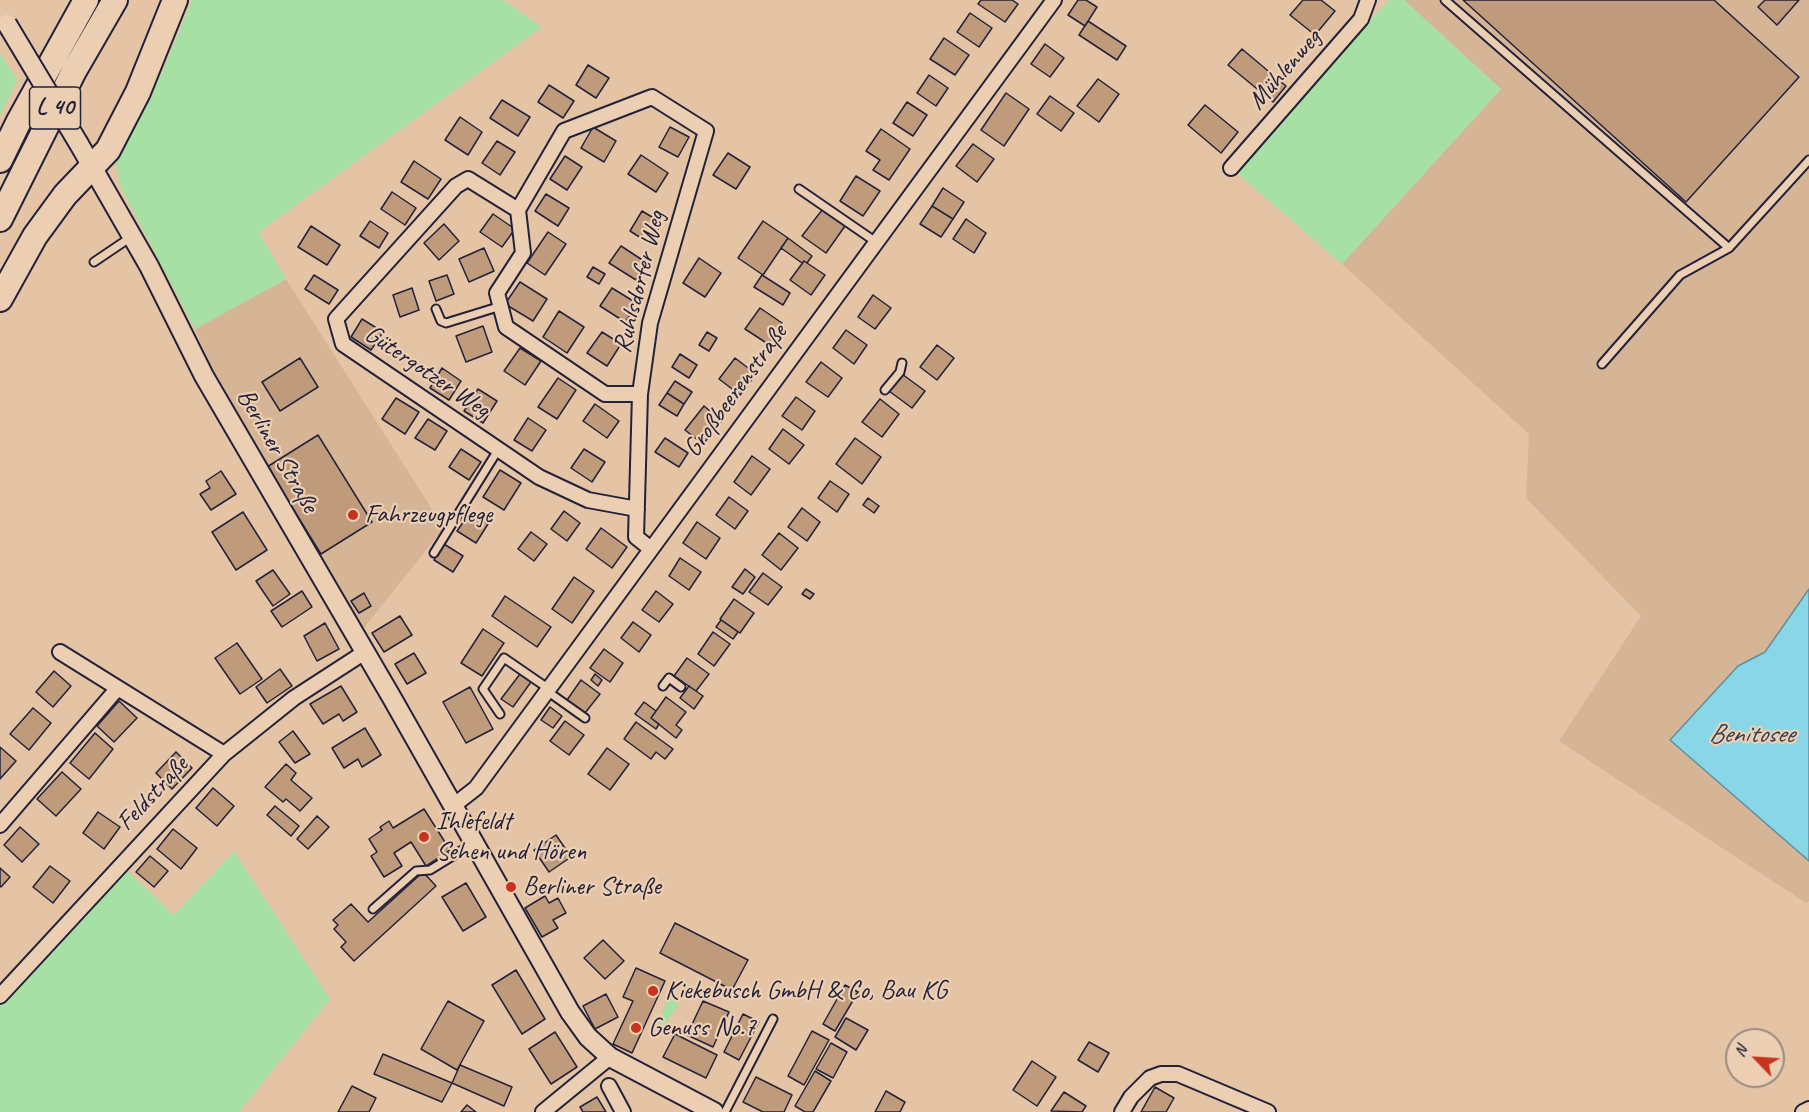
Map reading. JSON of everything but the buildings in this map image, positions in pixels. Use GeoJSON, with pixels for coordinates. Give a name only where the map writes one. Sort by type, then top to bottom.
{"type":"FeatureCollection","features":[{"type":"Feature","properties":{"kind":"highway","name":"L 40"},"geometry":{"type":"LineString","coordinates":[[0,160],[9,126],[86,0]]}},
{"type":"Feature","properties":{"kind":"highway","name":"L 40"},"geometry":{"type":"LineString","coordinates":[[0,219],[74,70],[115,0]]}},
{"type":"Feature","properties":{"kind":"highway"},"geometry":{"type":"LineString","coordinates":[[0,299],[35,236],[65,195],[108,150],[138,92],[175,0]]}},
{"type":"Feature","properties":{"kind":"main road","name":"Berliner Straße"},"geometry":{"type":"LineString","coordinates":[[3,19],[79,144],[215,396],[365,652],[570,1012],[588,1037],[610,1057],[715,1112]]}},
{"type":"Feature","properties":{"kind":"street","name":"Großbeerenstraße"},"geometry":{"type":"LineString","coordinates":[[453,806],[476,788],[1054,0]]}},
{"type":"Feature","properties":{"kind":"street","name":"Mühlenweg"},"geometry":{"type":"LineString","coordinates":[[1231,168],[1361,19],[1368,0]]}},
{"type":"Feature","properties":{"kind":"street","name":"Ruhlsdorfer Weg"},"geometry":{"type":"LineString","coordinates":[[518,210],[564,131],[652,98],[706,131],[650,323],[640,394],[636,537],[651,549]]}},
{"type":"Feature","properties":{"kind":"street","name":"Gütergotzer Weg"},"geometry":{"type":"LineString","coordinates":[[518,210],[468,178],[456,186],[336,319],[343,344],[539,477],[588,500],[637,509]]}},
{"type":"Feature","properties":{"kind":"street"},"geometry":{"type":"LineString","coordinates":[[518,210],[523,254],[497,294],[506,327],[605,394],[640,394]]}},
{"type":"Feature","properties":{"kind":"street"},"geometry":{"type":"LineString","coordinates":[[60,652],[224,754]]}},
{"type":"Feature","properties":{"kind":"street","name":"Feldstraße"},"geometry":{"type":"LineString","coordinates":[[0,996],[224,754],[294,698],[365,652]]}},
{"type":"Feature","properties":{"kind":"street"},"geometry":{"type":"LineString","coordinates":[[0,825],[117,689]]}},
{"type":"Feature","properties":{"kind":"street"},"geometry":{"type":"LineString","coordinates":[[543,1112],[610,1057]]}},
{"type":"Feature","properties":{"kind":"street"},"geometry":{"type":"LineString","coordinates":[[1122,1112],[1131,1097],[1150,1078],[1161,1074],[1178,1074],[1268,1112]]}},
{"type":"Feature","properties":{"kind":"street"},"geometry":{"type":"LineString","coordinates":[[609,1086],[623,1112]]}},
{"type":"Feature","properties":{"kind":"street"},"geometry":{"type":"LineString","coordinates":[[1803,1112],[1809,1109]]}},
{"type":"Feature","properties":{"kind":"lane"},"geometry":{"type":"LineString","coordinates":[[1445,0],[1729,248]]}},
{"type":"Feature","properties":{"kind":"lane"},"geometry":{"type":"LineString","coordinates":[[1602,364],[1680,275],[1729,248],[1809,160]]}},
{"type":"Feature","properties":{"kind":"lane"},"geometry":{"type":"LineString","coordinates":[[799,189],[876,242]]}},
{"type":"Feature","properties":{"kind":"lane"},"geometry":{"type":"LineString","coordinates":[[94,262],[131,237]]}},
{"type":"Feature","properties":{"kind":"lane"},"geometry":{"type":"LineString","coordinates":[[436,309],[441,321],[446,323],[501,306]]}},
{"type":"Feature","properties":{"kind":"lane"},"geometry":{"type":"LineString","coordinates":[[885,390],[900,372],[902,363]]}},
{"type":"Feature","properties":{"kind":"lane"},"geometry":{"type":"LineString","coordinates":[[434,553],[498,450]]}},
{"type":"Feature","properties":{"kind":"lane"},"geometry":{"type":"LineString","coordinates":[[500,714],[483,689],[504,658],[585,718]]}},
{"type":"Feature","properties":{"kind":"lane"},"geometry":{"type":"LineString","coordinates":[[663,686],[669,678],[681,687]]}},
{"type":"Feature","properties":{"kind":"lane"},"geometry":{"type":"LineString","coordinates":[[373,909],[416,871],[430,870],[474,842]]}},
{"type":"Feature","properties":{"kind":"lane"},"geometry":{"type":"LineString","coordinates":[[715,1112],[773,1019]]}},
{"type":"Feature","properties":{"kind":"shaded area"},"geometry":{"type":"Polygon","coordinates":[[[1404,0],[1809,0],[1809,901],[1806,903],[1559,741],[1641,616],[1526,498],[1529,434],[1342,264],[1501,89],[1404,0]]]}},
{"type":"Feature","properties":{"kind":"shaded area"},"geometry":{"type":"Polygon","coordinates":[[[286,279],[444,528],[363,629],[223,394],[195,329],[286,279]]]}},
{"type":"Feature","properties":{"kind":"green space"},"geometry":{"type":"Polygon","coordinates":[[[192,0],[503,0],[542,27],[259,232],[286,279],[195,329],[119,184],[116,162],[161,74],[192,0]]]}},
{"type":"Feature","properties":{"kind":"green space"},"geometry":{"type":"Polygon","coordinates":[[[1389,0],[1404,0],[1501,89],[1342,264],[1231,168],[1389,0]]]}},
{"type":"Feature","properties":{"kind":"green space"},"geometry":{"type":"Polygon","coordinates":[[[0,53],[17,80],[0,116],[0,53]]]}},
{"type":"Feature","properties":{"kind":"green space"},"geometry":{"type":"Polygon","coordinates":[[[234,851],[330,999],[239,1112],[0,1112],[0,996],[120,864],[174,915],[234,851]]]}},
{"type":"Feature","properties":{"kind":"green space"},"geometry":{"type":"Polygon","coordinates":[[[669,996],[675,996],[679,1003],[661,1031],[656,1028],[669,996]]]}},
{"type":"Feature","properties":{"kind":"water","name":"Benitosee"},"geometry":{"type":"Polygon","coordinates":[[[1809,589],[1809,861],[1670,740],[1738,666],[1765,652],[1809,589]]]}},
{"type":"Feature","properties":{"kind":"place","name":"Fahrzeugpflege"},"geometry":{"type":"Point","coordinates":[353,515]}},
{"type":"Feature","properties":{"kind":"place","name":"Ihlefeldt Sehen und Hören"},"geometry":{"type":"Point","coordinates":[424,837]}},
{"type":"Feature","properties":{"kind":"place","name":"Berliner Straße"},"geometry":{"type":"Point","coordinates":[511,887]}},
{"type":"Feature","properties":{"kind":"place","name":"Kiekebusch GmbH & Co, Bau KG"},"geometry":{"type":"Point","coordinates":[653,991]}},
{"type":"Feature","properties":{"kind":"place","name":"Genuss No.7"},"geometry":{"type":"Point","coordinates":[636,1028]}}]}
